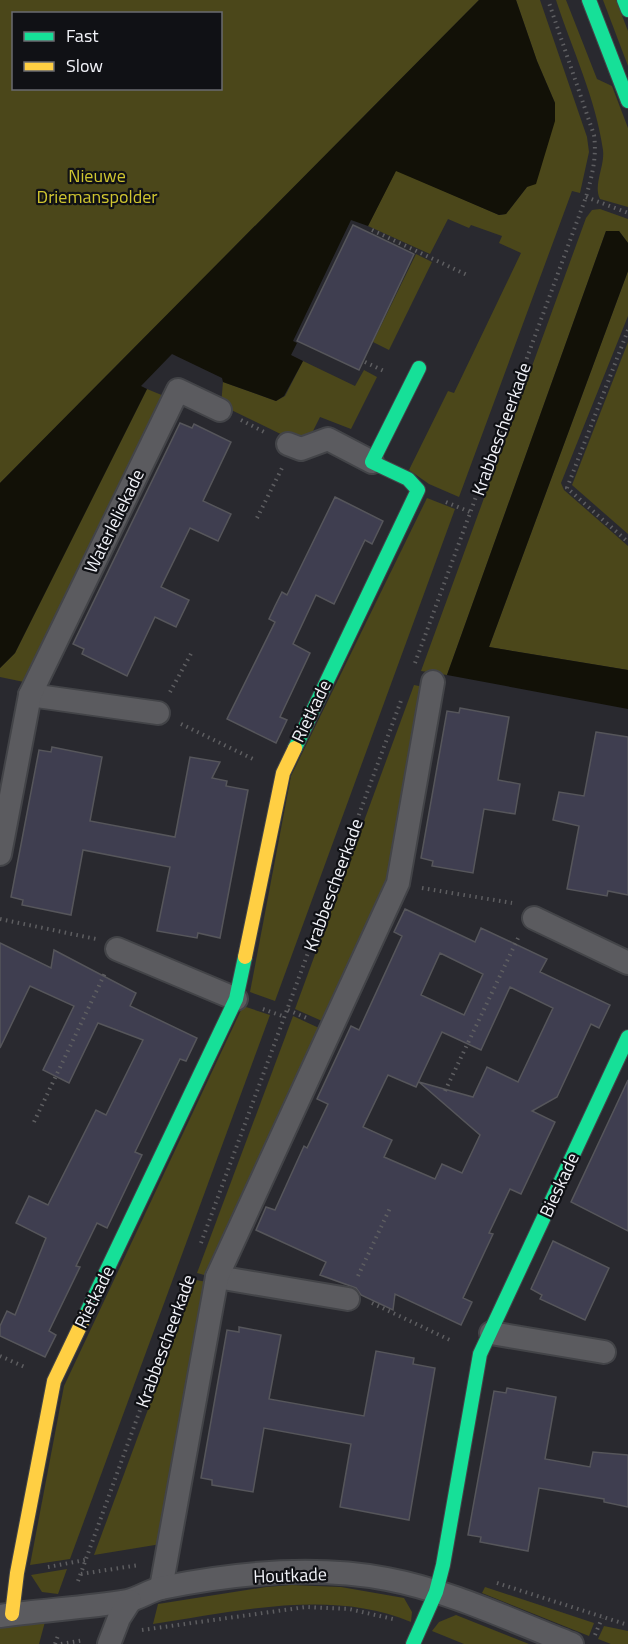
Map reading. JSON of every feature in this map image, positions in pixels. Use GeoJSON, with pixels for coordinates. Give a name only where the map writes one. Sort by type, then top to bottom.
{"type":"FeatureCollection","features":[{"type":"Feature","properties":{"kind":"street"},"geometry":{"type":"LineString","coordinates":[[589,0],[628,100]]}},
{"type":"Feature","properties":{"kind":"street"},"geometry":{"type":"LineString","coordinates":[[624,0],[628,10]]}},
{"type":"Feature","properties":{"kind":"street"},"geometry":{"type":"LineString","coordinates":[[372,462],[419,368]]}},
{"type":"Feature","properties":{"kind":"street","name":"Waterleliekade"},"geometry":{"type":"LineString","coordinates":[[0,854],[30,695],[178,390],[220,410]]}},
{"type":"Feature","properties":{"kind":"street","name":"Rietkade"},"geometry":{"type":"LineString","coordinates":[[6,1615],[17,1573],[54,1381],[236,999],[283,773],[417,490],[408,479],[328,440],[301,449],[291,445]]}},
{"type":"Feature","properties":{"kind":"street","name":"Krabbescheerkade"},"geometry":{"type":"LineString","coordinates":[[161,1588],[218,1277],[398,884],[433,682]]}},
{"type":"Feature","properties":{"kind":"street"},"geometry":{"type":"LineString","coordinates":[[30,695],[158,713]]}},
{"type":"Feature","properties":{"kind":"street"},"geometry":{"type":"LineString","coordinates":[[534,918],[628,963]]}},
{"type":"Feature","properties":{"kind":"street"},"geometry":{"type":"LineString","coordinates":[[117,949],[236,999]]}},
{"type":"Feature","properties":{"kind":"street","name":"Bieskade"},"geometry":{"type":"LineString","coordinates":[[412,1644],[436,1592],[480,1354],[628,1037]]}},
{"type":"Feature","properties":{"kind":"street","name":"Krabbescheerkade"},"geometry":{"type":"LineString","coordinates":[[218,1277],[349,1296]]}},
{"type":"Feature","properties":{"kind":"street"},"geometry":{"type":"LineString","coordinates":[[491,1333],[604,1352]]}},
{"type":"Feature","properties":{"kind":"street","name":"Houtkade"},"geometry":{"type":"LineString","coordinates":[[6,1615],[130,1601],[161,1588],[276,1572],[327,1572],[387,1579],[436,1592],[572,1644]]}},
{"type":"Feature","properties":{"kind":"street"},"geometry":{"type":"LineString","coordinates":[[110,1640],[130,1601]]}},
{"type":"Feature","properties":{"kind":"path","name":"Krabbescheerkade"},"geometry":{"type":"LineString","coordinates":[[413,667],[586,197],[596,151],[594,135],[548,0]]}},
{"type":"Feature","properties":{"kind":"path"},"geometry":{"type":"LineString","coordinates":[[586,197],[628,213]]}},
{"type":"Feature","properties":{"kind":"path"},"geometry":{"type":"LineString","coordinates":[[372,230],[467,275]]}},
{"type":"Feature","properties":{"kind":"path"},"geometry":{"type":"LineString","coordinates":[[628,330],[567,488],[628,542]]}},
{"type":"Feature","properties":{"kind":"path"},"geometry":{"type":"LineString","coordinates":[[220,410],[291,445],[257,518]]}},
{"type":"Feature","properties":{"kind":"path"},"geometry":{"type":"LineString","coordinates":[[193,650],[158,713],[283,773]]}},
{"type":"Feature","properties":{"kind":"path","name":"Krabbescheerkade"},"geometry":{"type":"LineString","coordinates":[[198,1252],[405,689]]}},
{"type":"Feature","properties":{"kind":"path"},"geometry":{"type":"LineString","coordinates":[[398,884],[527,906],[534,918],[514,943],[445,1091]]}},
{"type":"Feature","properties":{"kind":"path"},"geometry":{"type":"LineString","coordinates":[[0,919],[113,942],[117,949],[34,1122]]}},
{"type":"Feature","properties":{"kind":"path"},"geometry":{"type":"LineString","coordinates":[[390,1208],[349,1296],[480,1354]]}},
{"type":"Feature","properties":{"kind":"path","name":"Krabbescheerkade"},"geometry":{"type":"LineString","coordinates":[[81,1574],[190,1275]]}},
{"type":"Feature","properties":{"kind":"path"},"geometry":{"type":"LineString","coordinates":[[110,1640],[152,1628],[306,1607],[348,1609],[394,1619],[419,1629]]}},
{"type":"Feature","properties":{"kind":"green space","name":"Nieuwe Driemanspolder"},"geometry":{"type":"Polygon","coordinates":[[[0,0],[479,0],[0,483],[0,0]]]}},
{"type":"Feature","properties":{"kind":"green space"},"geometry":{"type":"Polygon","coordinates":[[[516,0],[540,0],[587,137],[589,152],[580,193],[572,191],[459,497],[429,484],[409,470],[448,391],[454,393],[521,253],[499,243],[502,236],[471,225],[469,228],[448,219],[430,254],[368,226],[396,170],[499,215],[506,214],[527,187],[555,103],[537,61],[516,0]]]}},
{"type":"Feature","properties":{"kind":"green space"},"geometry":{"type":"Polygon","coordinates":[[[556,0],[566,0],[597,79],[612,86],[628,128],[628,207],[600,199],[598,194],[603,156],[600,131],[556,0]]]}},
{"type":"Feature","properties":{"kind":"green space"},"geometry":{"type":"Polygon","coordinates":[[[603,0],[616,0],[628,31],[628,66],[603,0]]]}},
{"type":"Feature","properties":{"kind":"green space"},"geometry":{"type":"Polygon","coordinates":[[[600,209],[628,219],[628,243],[619,231],[606,231],[447,675],[421,671],[586,218],[592,210],[600,209]]]}},
{"type":"Feature","properties":{"kind":"green space"},"geometry":{"type":"Polygon","coordinates":[[[416,254],[432,262],[389,350],[373,342],[416,254]]]}},
{"type":"Feature","properties":{"kind":"green space"},"geometry":{"type":"Polygon","coordinates":[[[628,271],[628,316],[561,483],[564,490],[628,546],[628,670],[489,647],[628,271]]]}},
{"type":"Feature","properties":{"kind":"green space"},"geometry":{"type":"Polygon","coordinates":[[[628,342],[628,534],[572,485],[628,342]]]}},
{"type":"Feature","properties":{"kind":"green space"},"geometry":{"type":"Polygon","coordinates":[[[303,361],[355,386],[364,370],[377,377],[351,429],[320,417],[310,437],[297,442],[221,405],[223,382],[276,401],[285,396],[303,361]]]}},
{"type":"Feature","properties":{"kind":"green space"},"geometry":{"type":"Polygon","coordinates":[[[147,389],[164,396],[24,682],[0,677],[0,668],[15,653],[147,389]]]}},
{"type":"Feature","properties":{"kind":"green space"},"geometry":{"type":"Polygon","coordinates":[[[427,498],[455,509],[275,1001],[250,992],[291,776],[427,498]]]}},
{"type":"Feature","properties":{"kind":"green space"},"geometry":{"type":"Polygon","coordinates":[[[414,685],[424,687],[390,878],[322,1021],[295,1009],[414,685]]]}},
{"type":"Feature","properties":{"kind":"green space"},"geometry":{"type":"Polygon","coordinates":[[[243,1006],[270,1015],[70,1559],[30,1565],[64,1386],[243,1006]]]}},
{"type":"Feature","properties":{"kind":"green space"},"geometry":{"type":"Polygon","coordinates":[[[293,1016],[319,1028],[208,1276],[197,1273],[293,1016]]]}},
{"type":"Feature","properties":{"kind":"green space"},"geometry":{"type":"Polygon","coordinates":[[[196,1280],[207,1282],[161,1544],[94,1555],[196,1280]]]}},
{"type":"Feature","properties":{"kind":"green space"},"geometry":{"type":"Polygon","coordinates":[[[67,1569],[58,1594],[42,1592],[31,1575],[67,1569]]]}},
{"type":"Feature","properties":{"kind":"green space"},"geometry":{"type":"Polygon","coordinates":[[[291,1585],[341,1587],[404,1598],[412,1612],[411,1622],[380,1612],[348,1606],[316,1605],[250,1609],[153,1624],[158,1604],[291,1585]]]}},
{"type":"Feature","properties":{"kind":"green space"},"geometry":{"type":"Polygon","coordinates":[[[485,1587],[594,1623],[589,1636],[482,1593],[485,1587]]]}},
{"type":"Feature","properties":{"kind":"green space"},"geometry":{"type":"Polygon","coordinates":[[[456,1615],[529,1644],[464,1644],[432,1631],[439,1622],[456,1615]]]}},
{"type":"Feature","properties":{"kind":"green space"},"geometry":{"type":"Polygon","coordinates":[[[46,1618],[39,1644],[0,1644],[0,1625],[46,1618]]]}},
{"type":"Feature","properties":{"kind":"green space"},"geometry":{"type":"Polygon","coordinates":[[[604,1626],[628,1631],[628,1644],[611,1644],[598,1639],[604,1626]]]}},
{"type":"Feature","properties":{"kind":"shaded area"},"geometry":{"type":"Polygon","coordinates":[[[479,0],[516,0],[537,61],[555,103],[555,121],[536,184],[527,187],[506,214],[499,215],[396,171],[368,226],[351,220],[293,341],[297,343],[291,355],[303,361],[284,396],[276,401],[223,382],[222,378],[172,354],[141,386],[147,389],[15,653],[0,668],[0,483],[479,0]]]}},
{"type":"Feature","properties":{"kind":"shaded area"},"geometry":{"type":"Polygon","coordinates":[[[606,231],[619,231],[628,243],[628,271],[489,647],[628,670],[628,709],[447,675],[606,231]]]}},
{"type":"Feature","properties":{"kind":"building"},"geometry":{"type":"Polygon","coordinates":[[[353,225],[414,254],[359,370],[297,341],[353,225]]]}},
{"type":"Feature","properties":{"kind":"building"},"geometry":{"type":"Polygon","coordinates":[[[180,423],[192,428],[194,424],[231,442],[203,501],[231,514],[218,541],[190,528],[161,587],[189,600],[176,627],[155,617],[127,676],[82,654],[84,649],[73,644],[180,423]]]}},
{"type":"Feature","properties":{"kind":"building"},"geometry":{"type":"Polygon","coordinates":[[[335,497],[383,521],[372,544],[365,540],[334,604],[316,595],[293,644],[310,653],[280,717],[287,720],[276,743],[227,719],[275,622],[269,619],[275,606],[282,592],[287,595],[335,497]]]}},
{"type":"Feature","properties":{"kind":"building"},"geometry":{"type":"Polygon","coordinates":[[[460,708],[509,717],[498,780],[520,784],[515,814],[484,809],[473,873],[432,866],[433,861],[421,858],[447,711],[459,713],[460,708]]]}},
{"type":"Feature","properties":{"kind":"building"},"geometry":{"type":"Polygon","coordinates":[[[596,732],[628,737],[628,895],[608,891],[607,896],[567,889],[579,826],[553,820],[559,792],[584,796],[596,732]]]}},
{"type":"Feature","properties":{"kind":"building"},"geometry":{"type":"Polygon","coordinates":[[[52,747],[102,757],[90,821],[175,837],[190,757],[220,762],[212,778],[227,781],[226,786],[248,790],[220,938],[198,933],[197,938],[157,931],[170,867],[83,850],[71,915],[22,905],[23,900],[11,897],[39,750],[51,752],[52,747]]]}},
{"type":"Feature","properties":{"kind":"building"},"geometry":{"type":"Polygon","coordinates":[[[405,909],[475,942],[481,928],[547,959],[540,972],[610,1005],[599,1028],[591,1024],[557,1097],[532,1111],[555,1122],[521,1194],[510,1189],[489,1233],[493,1234],[463,1298],[472,1302],[461,1325],[395,1294],[393,1310],[361,1295],[356,1288],[320,1275],[326,1262],[256,1230],[266,1207],[275,1210],[304,1146],[307,1148],[328,1104],[317,1099],[351,1026],[359,1030],[402,936],[394,932],[405,909]],[[440,953],[421,995],[464,1015],[483,974],[440,953]],[[510,987],[481,1050],[442,1032],[416,1087],[388,1075],[363,1127],[392,1140],[384,1157],[435,1179],[442,1164],[462,1173],[480,1135],[419,1082],[473,1097],[487,1067],[518,1082],[553,1008],[510,987]]]}},
{"type":"Feature","properties":{"kind":"building"},"geometry":{"type":"Polygon","coordinates":[[[0,943],[51,968],[54,950],[136,993],[130,1006],[197,1038],[186,1061],[180,1059],[135,1152],[142,1155],[107,1228],[97,1223],[76,1266],[80,1267],[49,1331],[56,1335],[45,1357],[0,1336],[0,1326],[7,1311],[15,1315],[46,1238],[16,1223],[29,1196],[48,1205],[96,1110],[106,1115],[143,1040],[98,1023],[69,1083],[43,1070],[74,1006],[30,986],[0,1048],[0,943]]]}},
{"type":"Feature","properties":{"kind":"building"},"geometry":{"type":"Polygon","coordinates":[[[628,1080],[628,1231],[571,1202],[628,1080]]]}},
{"type":"Feature","properties":{"kind":"building"},"geometry":{"type":"Polygon","coordinates":[[[553,1241],[609,1268],[585,1320],[540,1299],[542,1295],[531,1289],[553,1241]]]}},
{"type":"Feature","properties":{"kind":"building"},"geometry":{"type":"Polygon","coordinates":[[[239,1327],[281,1335],[269,1399],[364,1416],[376,1351],[414,1358],[413,1364],[435,1368],[409,1520],[340,1507],[351,1444],[264,1428],[253,1492],[212,1485],[212,1480],[201,1478],[227,1330],[239,1332],[239,1327]]]}},
{"type":"Feature","properties":{"kind":"building"},"geometry":{"type":"Polygon","coordinates":[[[507,1388],[556,1397],[545,1459],[590,1467],[593,1452],[628,1455],[628,1507],[604,1502],[604,1499],[539,1488],[528,1551],[480,1542],[481,1537],[468,1535],[494,1391],[506,1393],[507,1388]]]}},
{"type":"Feature","properties":{"kind":"traffic: fast"},"geometry":{"type":"LineString","coordinates":[[589,0],[628,101]]}},
{"type":"Feature","properties":{"kind":"traffic: fast"},"geometry":{"type":"LineString","coordinates":[[624,0],[628,10]]}},
{"type":"Feature","properties":{"kind":"traffic: fast"},"geometry":{"type":"LineString","coordinates":[[295,748],[418,490],[408,479],[372,462],[419,368]]}},
{"type":"Feature","properties":{"kind":"traffic: fast"},"geometry":{"type":"LineString","coordinates":[[85,1316],[236,999],[245,957]]}},
{"type":"Feature","properties":{"kind":"traffic: fast"},"geometry":{"type":"LineString","coordinates":[[413,1644],[436,1592],[443,1565],[480,1354],[628,1037]]}},
{"type":"Feature","properties":{"kind":"traffic: slow"},"geometry":{"type":"LineString","coordinates":[[245,957],[283,773],[295,748]]}},
{"type":"Feature","properties":{"kind":"traffic: slow"},"geometry":{"type":"LineString","coordinates":[[12,1614],[17,1573],[54,1381],[85,1316]]}}]}
